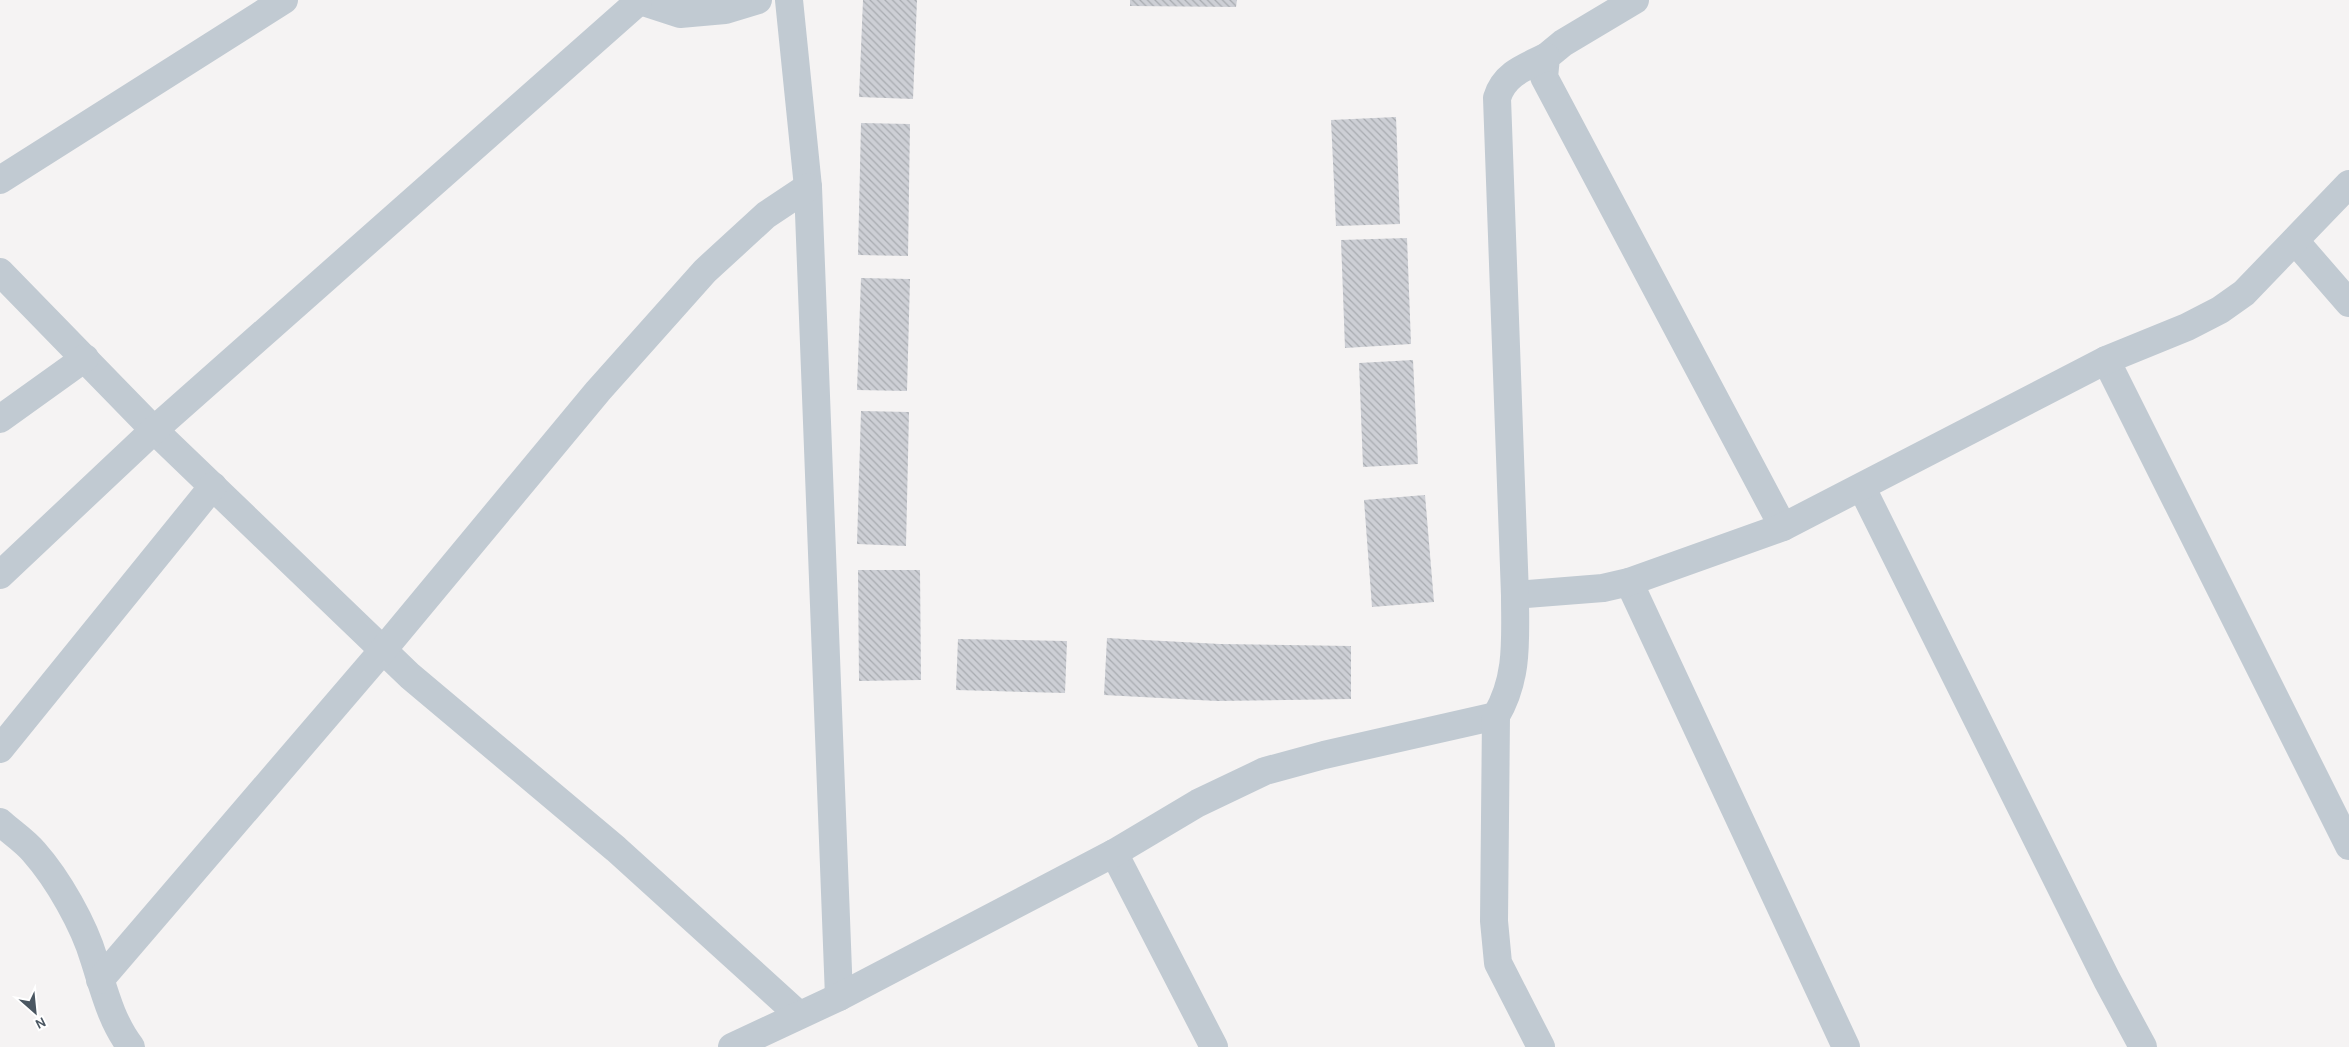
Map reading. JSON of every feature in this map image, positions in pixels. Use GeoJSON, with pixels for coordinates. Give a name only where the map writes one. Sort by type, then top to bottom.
{"type":"FeatureCollection","features":[{"type":"Feature","properties":{"kind":"street"},"geometry":{"type":"LineString","coordinates":[[0,180],[284,0]]}},
{"type":"Feature","properties":{"kind":"street"},"geometry":{"type":"LineString","coordinates":[[0,576],[154,430],[637,1],[680,14],[725,10],[758,0]]}},
{"type":"Feature","properties":{"kind":"street"},"geometry":{"type":"LineString","coordinates":[[789,0],[808,187],[839,997]]}},
{"type":"Feature","properties":{"kind":"street"},"geometry":{"type":"LineString","coordinates":[[1541,1047],[1498,963],[1494,921],[1496,716],[1506,699],[1514,668],[1515,595],[1497,98],[1500,87],[1511,74],[1546,57],[1563,42],[1635,0]]}},
{"type":"Feature","properties":{"kind":"street"},"geometry":{"type":"LineString","coordinates":[[1546,57],[1544,77],[1783,527]]}},
{"type":"Feature","properties":{"kind":"street"},"geometry":{"type":"LineString","coordinates":[[1515,595],[1603,588],[1629,582],[1783,527],[1862,488],[2106,360],[2187,327],[2220,310],[2244,293],[2349,184]]}},
{"type":"Feature","properties":{"kind":"street"},"geometry":{"type":"LineString","coordinates":[[100,980],[383,650],[598,391],[705,271],[766,215],[808,187]]}},
{"type":"Feature","properties":{"kind":"street"},"geometry":{"type":"LineString","coordinates":[[2295,241],[2349,303]]}},
{"type":"Feature","properties":{"kind":"street"},"geometry":{"type":"LineString","coordinates":[[0,272],[154,430],[410,676],[616,849],[798,1014]]}},
{"type":"Feature","properties":{"kind":"street"},"geometry":{"type":"LineString","coordinates":[[0,419],[85,358]]}},
{"type":"Feature","properties":{"kind":"street"},"geometry":{"type":"LineString","coordinates":[[2106,360],[2349,846]]}},
{"type":"Feature","properties":{"kind":"street"},"geometry":{"type":"LineString","coordinates":[[0,749],[213,486]]}},
{"type":"Feature","properties":{"kind":"street"},"geometry":{"type":"LineString","coordinates":[[1862,488],[2102,971],[2143,1047]]}},
{"type":"Feature","properties":{"kind":"street"},"geometry":{"type":"LineString","coordinates":[[1629,582],[1846,1047]]}},
{"type":"Feature","properties":{"kind":"street"},"geometry":{"type":"LineString","coordinates":[[732,1047],[798,1014],[839,997],[1114,853],[1198,803],[1265,771],[1324,755],[1496,716]]}},
{"type":"Feature","properties":{"kind":"street"},"geometry":{"type":"LineString","coordinates":[[0,822],[34,852],[74,910],[94,958],[116,1024],[131,1047]]}},
{"type":"Feature","properties":{"kind":"street"},"geometry":{"type":"LineString","coordinates":[[1114,853],[1214,1047]]}},
{"type":"Feature","properties":{"kind":"building"},"geometry":{"type":"Polygon","coordinates":[[[863,0],[917,0],[913,99],[859,97],[863,0]]]}},
{"type":"Feature","properties":{"kind":"building"},"geometry":{"type":"Polygon","coordinates":[[[1130,0],[1237,0],[1236,7],[1130,6],[1130,0]]]}},
{"type":"Feature","properties":{"kind":"building"},"geometry":{"type":"Polygon","coordinates":[[[1396,117],[1400,224],[1336,226],[1331,120],[1396,117]]]}},
{"type":"Feature","properties":{"kind":"building"},"geometry":{"type":"Polygon","coordinates":[[[861,123],[910,124],[908,256],[858,255],[861,123]]]}},
{"type":"Feature","properties":{"kind":"building"},"geometry":{"type":"Polygon","coordinates":[[[1407,238],[1411,344],[1345,348],[1341,240],[1407,238]]]}},
{"type":"Feature","properties":{"kind":"building"},"geometry":{"type":"Polygon","coordinates":[[[861,278],[910,279],[907,391],[857,390],[861,278]]]}},
{"type":"Feature","properties":{"kind":"building"},"geometry":{"type":"Polygon","coordinates":[[[1413,360],[1418,464],[1363,467],[1359,363],[1413,360]]]}},
{"type":"Feature","properties":{"kind":"building"},"geometry":{"type":"Polygon","coordinates":[[[861,411],[909,412],[906,546],[857,544],[861,411]]]}},
{"type":"Feature","properties":{"kind":"building"},"geometry":{"type":"Polygon","coordinates":[[[1425,495],[1434,602],[1372,607],[1364,500],[1425,495]]]}},
{"type":"Feature","properties":{"kind":"building"},"geometry":{"type":"Polygon","coordinates":[[[858,570],[920,570],[921,680],[859,681],[858,570]]]}},
{"type":"Feature","properties":{"kind":"building"},"geometry":{"type":"Polygon","coordinates":[[[1107,638],[1220,644],[1351,646],[1351,699],[1217,701],[1104,695],[1107,638]]]}},
{"type":"Feature","properties":{"kind":"building"},"geometry":{"type":"Polygon","coordinates":[[[958,639],[1067,641],[1065,693],[956,690],[958,639]]]}}]}
